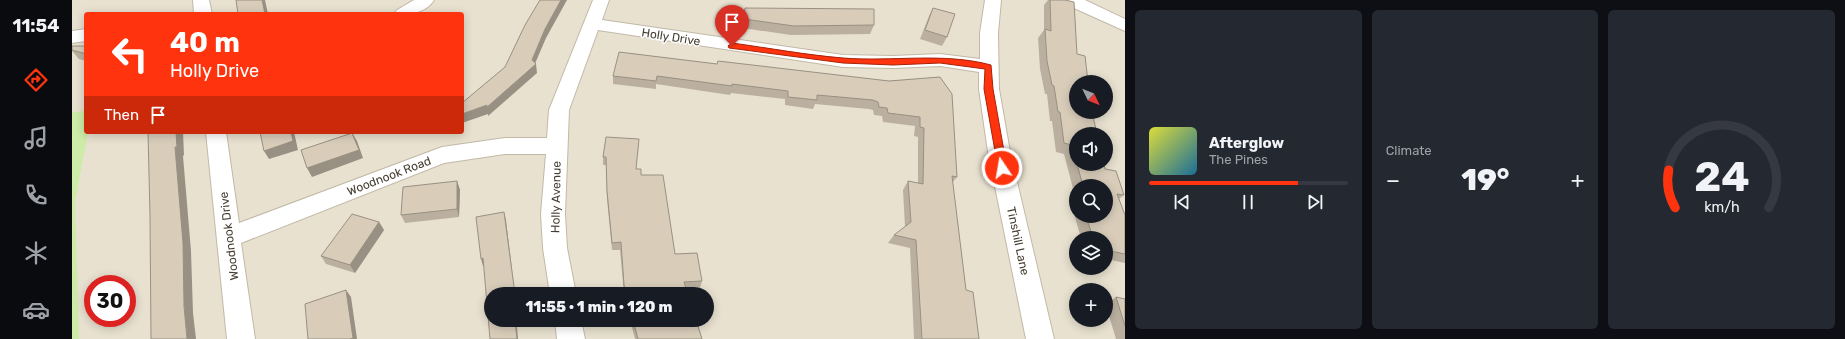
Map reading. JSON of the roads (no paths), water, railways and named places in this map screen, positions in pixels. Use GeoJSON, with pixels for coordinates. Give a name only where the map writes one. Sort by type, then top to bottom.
{"type":"FeatureCollection","features":[{"type":"Feature","properties":{"kind":"street"},"geometry":{"type":"LineString","coordinates":[[406,12],[426,0]]}},
{"type":"Feature","properties":{"kind":"street","name":"Holly Avenue"},"geometry":{"type":"LineString","coordinates":[[562,287],[553,214],[559,110],[601,0]]}},
{"type":"Feature","properties":{"kind":"street","name":"Tinshill Lane"},"geometry":{"type":"LineString","coordinates":[[992,0],[989,33],[988,89],[999,152],[1040,339]]}},
{"type":"Feature","properties":{"kind":"street"},"geometry":{"type":"LineString","coordinates":[[1071,0],[1125,26]]}},
{"type":"Feature","properties":{"kind":"street","name":"Holly Drive"},"geometry":{"type":"LineString","coordinates":[[592,24],[843,61],[893,62],[940,60],[989,67]]}},
{"type":"Feature","properties":{"kind":"street"},"geometry":{"type":"LineString","coordinates":[[72,37],[84,35]]}},
{"type":"Feature","properties":{"kind":"street","name":"Woodnook Drive"},"geometry":{"type":"LineString","coordinates":[[216,134],[241,339]]}},
{"type":"Feature","properties":{"kind":"street","name":"Woodnook Road"},"geometry":{"type":"LineString","coordinates":[[229,237],[442,155],[505,146],[557,146]]}},
{"type":"Feature","properties":{"kind":"street"},"geometry":{"type":"LineString","coordinates":[[569,327],[571,339]]}}]}
